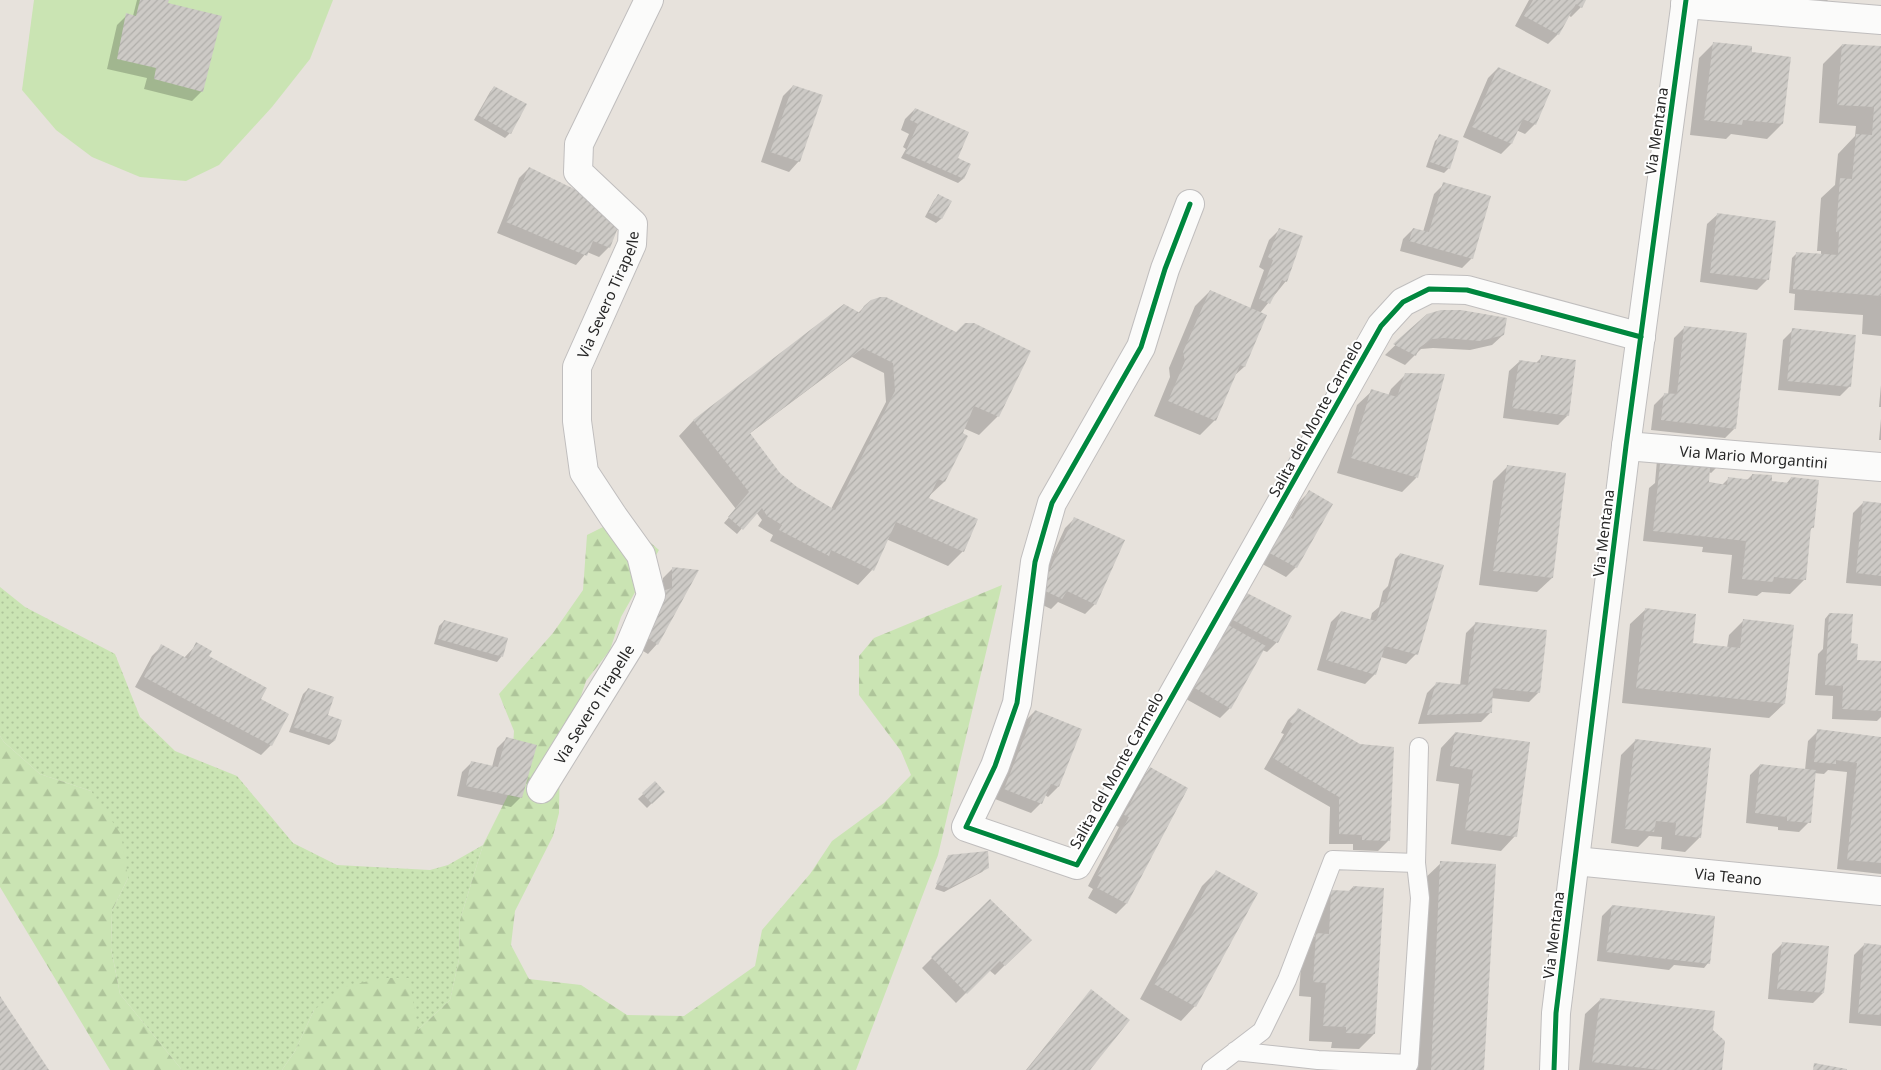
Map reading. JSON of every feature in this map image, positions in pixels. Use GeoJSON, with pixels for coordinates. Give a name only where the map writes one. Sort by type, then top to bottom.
{"type":"FeatureCollection","features":[{"type":"Feature","properties":{"kind":"street","name":"Via Severo Tirapelle"},"geometry":{"type":"LineString","coordinates":[[541,789],[629,647],[651,595],[641,555],[584,472],[576,421],[576,367],[632,244],[633,224],[578,172],[580,144],[649,0]]}},
{"type":"Feature","properties":{"kind":"street"},"geometry":{"type":"LineString","coordinates":[[1686,2],[1881,20]]}},
{"type":"Feature","properties":{"kind":"street","name":"Via Mentana"},"geometry":{"type":"LineString","coordinates":[[1554,1070],[1556,1013],[1626,446],[1686,2]]}},
{"type":"Feature","properties":{"kind":"street","name":"Salita del Monte Carmelo"},"geometry":{"type":"LineString","coordinates":[[1190,204],[1165,268],[1141,347],[1052,503],[1034,562],[1017,704],[995,766],[966,827],[1077,865],[1381,326],[1403,302],[1429,289],[1467,290],[1641,337]]}},
{"type":"Feature","properties":{"kind":"street","name":"Via Mario Morgantini"},"geometry":{"type":"LineString","coordinates":[[1626,446],[1881,467]]}},
{"type":"Feature","properties":{"kind":"street","name":"Via Teano"},"geometry":{"type":"LineString","coordinates":[[1575,861],[1881,891]]}},
{"type":"Feature","properties":{"kind":"lane"},"geometry":{"type":"LineString","coordinates":[[1235,1051],[1318,1060],[1409,1064],[1420,898],[1416,863],[1419,747]]}},
{"type":"Feature","properties":{"kind":"lane"},"geometry":{"type":"LineString","coordinates":[[1210,1070],[1262,1031],[1287,980],[1333,860],[1416,863]]}},
{"type":"Feature","properties":{"kind":"green space"},"geometry":{"type":"Polygon","coordinates":[[[34,0],[333,0],[310,59],[272,107],[219,165],[186,181],[140,177],[92,157],[56,130],[22,90],[34,0]]]}},
{"type":"Feature","properties":{"kind":"green space"},"geometry":{"type":"Polygon","coordinates":[[[621,518],[659,550],[621,617],[610,650],[586,681],[560,758],[559,813],[553,836],[515,911],[511,945],[529,979],[581,985],[627,1015],[684,1016],[755,966],[762,930],[810,874],[832,841],[884,803],[911,775],[901,751],[859,695],[859,656],[874,638],[1002,585],[938,855],[856,1070],[282,1070],[295,1051],[314,1010],[344,987],[381,978],[409,978],[418,1030],[450,1000],[459,959],[460,920],[483,845],[510,791],[514,731],[499,694],[553,633],[583,590],[587,535],[621,518]]]}},
{"type":"Feature","properties":{"kind":"green space"},"geometry":{"type":"Polygon","coordinates":[[[0,587],[25,607],[115,654],[140,717],[175,751],[237,776],[293,843],[337,865],[430,870],[448,865],[483,845],[460,920],[459,959],[450,1000],[418,1030],[314,1010],[295,1051],[282,1070],[182,1070],[120,994],[111,948],[112,911],[128,878],[91,791],[40,774],[4,742],[0,736],[0,587]]]}},
{"type":"Feature","properties":{"kind":"green space"},"geometry":{"type":"Polygon","coordinates":[[[0,736],[4,742],[40,774],[91,791],[121,834],[128,878],[112,911],[111,948],[120,994],[182,1070],[110,1070],[0,887],[0,736]]]}},
{"type":"Feature","properties":{"kind":"building"},"geometry":{"type":"Polygon","coordinates":[[[140,0],[169,0],[168,3],[222,16],[203,92],[154,79],[156,68],[117,59],[126,13],[136,16],[140,0]]]}},
{"type":"Feature","properties":{"kind":"building"},"geometry":{"type":"Polygon","coordinates":[[[1533,0],[1586,0],[1582,8],[1576,4],[1559,35],[1524,16],[1533,0]]]}},
{"type":"Feature","properties":{"kind":"building"},"geometry":{"type":"Polygon","coordinates":[[[1713,42],[1752,46],[1752,52],[1791,57],[1783,124],[1743,120],[1742,125],[1704,120],[1713,42]]]}},
{"type":"Feature","properties":{"kind":"building"},"geometry":{"type":"Polygon","coordinates":[[[1842,44],[1881,46],[1881,296],[1793,289],[1796,252],[1838,255],[1839,232],[1836,232],[1840,178],[1852,179],[1856,134],[1872,135],[1874,107],[1837,105],[1842,44]]]}},
{"type":"Feature","properties":{"kind":"building"},"geometry":{"type":"Polygon","coordinates":[[[1498,67],[1551,90],[1536,125],[1523,119],[1512,144],[1472,127],[1498,67]]]}},
{"type":"Feature","properties":{"kind":"building"},"geometry":{"type":"Polygon","coordinates":[[[793,85],[823,95],[800,162],[770,152],[793,85]]]}},
{"type":"Feature","properties":{"kind":"building"},"geometry":{"type":"Polygon","coordinates":[[[494,86],[527,104],[511,134],[478,115],[494,86]]]}},
{"type":"Feature","properties":{"kind":"building"},"geometry":{"type":"Polygon","coordinates":[[[915,108],[969,132],[958,158],[971,164],[964,179],[905,153],[918,124],[910,120],[915,108]]]}},
{"type":"Feature","properties":{"kind":"building"},"geometry":{"type":"Polygon","coordinates":[[[1439,134],[1459,141],[1450,169],[1430,162],[1439,134]]]}},
{"type":"Feature","properties":{"kind":"building"},"geometry":{"type":"Polygon","coordinates":[[[529,167],[609,206],[619,225],[610,248],[593,241],[587,256],[506,222],[529,167]]]}},
{"type":"Feature","properties":{"kind":"building"},"geometry":{"type":"Polygon","coordinates":[[[1443,182],[1491,196],[1473,259],[1409,241],[1413,228],[1429,232],[1443,182]]]}},
{"type":"Feature","properties":{"kind":"building"},"geometry":{"type":"Polygon","coordinates":[[[938,194],[952,201],[942,219],[928,212],[938,194]]]}},
{"type":"Feature","properties":{"kind":"building"},"geometry":{"type":"Polygon","coordinates":[[[1717,213],[1776,221],[1769,280],[1710,273],[1717,213]]]}},
{"type":"Feature","properties":{"kind":"building"},"geometry":{"type":"Polygon","coordinates":[[[1279,228],[1303,236],[1287,282],[1282,280],[1270,304],[1259,299],[1273,260],[1268,257],[1279,228]]]}},
{"type":"Feature","properties":{"kind":"building"},"geometry":{"type":"Polygon","coordinates":[[[1210,290],[1267,315],[1245,367],[1240,365],[1216,421],[1168,401],[1185,361],[1183,352],[1210,290]]]}},
{"type":"Feature","properties":{"kind":"building"},"geometry":{"type":"Polygon","coordinates":[[[886,297],[956,332],[965,323],[974,323],[1031,351],[999,417],[974,406],[963,433],[968,436],[945,482],[938,479],[929,498],[978,519],[964,552],[896,522],[874,571],[831,550],[829,556],[779,530],[782,525],[767,516],[762,508],[743,530],[728,517],[749,492],[693,420],[844,304],[860,313],[871,300],[886,297]],[[863,348],[750,433],[780,473],[797,487],[835,510],[895,391],[893,363],[863,348]]]}},
{"type":"Feature","properties":{"kind":"building"},"geometry":{"type":"Polygon","coordinates":[[[1441,310],[1461,310],[1507,318],[1504,335],[1480,341],[1432,339],[1419,348],[1416,356],[1393,344],[1427,314],[1441,310]]]}},
{"type":"Feature","properties":{"kind":"building"},"geometry":{"type":"Polygon","coordinates":[[[1684,326],[1747,333],[1736,429],[1661,420],[1664,393],[1677,394],[1684,326]]]}},
{"type":"Feature","properties":{"kind":"building"},"geometry":{"type":"Polygon","coordinates":[[[1792,328],[1856,335],[1851,387],[1787,381],[1792,328]]]}},
{"type":"Feature","properties":{"kind":"building"},"geometry":{"type":"Polygon","coordinates":[[[1541,355],[1576,360],[1569,416],[1512,408],[1519,360],[1540,363],[1541,355]]]}},
{"type":"Feature","properties":{"kind":"building"},"geometry":{"type":"Polygon","coordinates":[[[1405,373],[1445,374],[1418,478],[1351,458],[1371,389],[1397,397],[1405,373]]]}},
{"type":"Feature","properties":{"kind":"building"},"geometry":{"type":"Polygon","coordinates":[[[1661,454],[1718,460],[1717,468],[1710,468],[1709,482],[1727,485],[1728,477],[1752,480],[1752,474],[1772,475],[1772,481],[1790,483],[1791,477],[1819,480],[1814,528],[1811,527],[1806,580],[1774,577],[1773,582],[1742,579],[1746,541],[1653,531],[1661,454]]]}},
{"type":"Feature","properties":{"kind":"building"},"geometry":{"type":"Polygon","coordinates":[[[1507,465],[1566,473],[1553,578],[1493,571],[1507,465]]]}},
{"type":"Feature","properties":{"kind":"building"},"geometry":{"type":"Polygon","coordinates":[[[1309,490],[1333,504],[1297,568],[1262,549],[1282,513],[1293,519],[1309,490]]]}},
{"type":"Feature","properties":{"kind":"building"},"geometry":{"type":"Polygon","coordinates":[[[1863,501],[1881,503],[1881,576],[1856,573],[1863,501]]]}},
{"type":"Feature","properties":{"kind":"building"},"geometry":{"type":"Polygon","coordinates":[[[1074,517],[1125,540],[1096,605],[1067,591],[1062,599],[1041,589],[1074,517]]]}},
{"type":"Feature","properties":{"kind":"building"},"geometry":{"type":"Polygon","coordinates":[[[1400,553],[1444,565],[1418,655],[1385,646],[1376,675],[1326,660],[1341,611],[1376,621],[1382,602],[1386,603],[1400,553]]]}},
{"type":"Feature","properties":{"kind":"building"},"geometry":{"type":"Polygon","coordinates":[[[672,567],[699,570],[658,645],[642,634],[662,591],[672,588],[672,567]]]}},
{"type":"Feature","properties":{"kind":"building"},"geometry":{"type":"Polygon","coordinates":[[[1241,590],[1292,616],[1278,643],[1227,617],[1241,590]]]}},
{"type":"Feature","properties":{"kind":"building"},"geometry":{"type":"Polygon","coordinates":[[[1645,608],[1696,614],[1693,643],[1740,648],[1743,619],[1794,625],[1785,704],[1636,688],[1645,608]]]}},
{"type":"Feature","properties":{"kind":"building"},"geometry":{"type":"Polygon","coordinates":[[[1829,613],[1853,614],[1851,643],[1858,644],[1857,660],[1881,661],[1881,711],[1842,709],[1843,686],[1825,685],[1829,613]]]}},
{"type":"Feature","properties":{"kind":"building"},"geometry":{"type":"Polygon","coordinates":[[[444,620],[508,638],[503,657],[438,639],[444,620]]]}},
{"type":"Feature","properties":{"kind":"building"},"geometry":{"type":"Polygon","coordinates":[[[1221,621],[1266,646],[1231,709],[1186,683],[1221,621]]]}},
{"type":"Feature","properties":{"kind":"building"},"geometry":{"type":"Polygon","coordinates":[[[1475,622],[1547,630],[1540,693],[1493,688],[1492,713],[1427,715],[1436,682],[1468,685],[1475,622]]]}},
{"type":"Feature","properties":{"kind":"building"},"geometry":{"type":"Polygon","coordinates":[[[196,642],[212,651],[209,656],[267,688],[261,699],[289,714],[272,746],[144,677],[161,644],[188,659],[196,642]]]}},
{"type":"Feature","properties":{"kind":"building"},"geometry":{"type":"Polygon","coordinates":[[[308,688],[334,697],[328,715],[342,720],[335,741],[293,727],[308,688]]]}},
{"type":"Feature","properties":{"kind":"building"},"geometry":{"type":"Polygon","coordinates":[[[1298,708],[1360,744],[1394,747],[1390,841],[1362,840],[1362,835],[1339,834],[1339,797],[1273,758],[1293,724],[1290,722],[1298,708]]]}},
{"type":"Feature","properties":{"kind":"building"},"geometry":{"type":"Polygon","coordinates":[[[1035,710],[1082,729],[1059,787],[1051,784],[1042,804],[1004,789],[1035,710]]]}},
{"type":"Feature","properties":{"kind":"building"},"geometry":{"type":"Polygon","coordinates":[[[1817,729],[1881,737],[1881,863],[1847,860],[1857,763],[1836,760],[1836,764],[1814,762],[1817,729]]]}},
{"type":"Feature","properties":{"kind":"building"},"geometry":{"type":"Polygon","coordinates":[[[1455,732],[1530,742],[1517,837],[1465,830],[1473,770],[1450,766],[1455,732]]]}},
{"type":"Feature","properties":{"kind":"building"},"geometry":{"type":"Polygon","coordinates":[[[506,737],[537,745],[522,798],[466,786],[471,761],[498,767],[506,737]]]}},
{"type":"Feature","properties":{"kind":"building"},"geometry":{"type":"Polygon","coordinates":[[[1635,739],[1711,748],[1701,838],[1675,835],[1676,823],[1656,821],[1654,832],[1625,829],[1635,739]]]}},
{"type":"Feature","properties":{"kind":"building"},"geometry":{"type":"Polygon","coordinates":[[[1760,764],[1816,770],[1811,823],[1787,821],[1787,817],[1755,813],[1760,764]]]}},
{"type":"Feature","properties":{"kind":"building"},"geometry":{"type":"Polygon","coordinates":[[[1150,767],[1188,788],[1127,904],[1097,888],[1102,878],[1097,875],[1129,817],[1124,815],[1150,767]]]}},
{"type":"Feature","properties":{"kind":"building"},"geometry":{"type":"Polygon","coordinates":[[[655,781],[665,792],[652,804],[642,793],[655,781]]]}},
{"type":"Feature","properties":{"kind":"building"},"geometry":{"type":"Polygon","coordinates":[[[988,851],[989,868],[949,888],[936,884],[948,855],[988,851]]]}},
{"type":"Feature","properties":{"kind":"building"},"geometry":{"type":"Polygon","coordinates":[[[1440,861],[1496,864],[1484,1070],[1431,1070],[1440,861]]]}},
{"type":"Feature","properties":{"kind":"building"},"geometry":{"type":"Polygon","coordinates":[[[1216,870],[1258,893],[1196,1007],[1154,984],[1216,870]]]}},
{"type":"Feature","properties":{"kind":"building"},"geometry":{"type":"Polygon","coordinates":[[[1353,886],[1384,888],[1375,1034],[1346,1033],[1346,1027],[1323,1026],[1326,983],[1313,982],[1316,933],[1329,934],[1331,890],[1353,891],[1353,886]]]}},
{"type":"Feature","properties":{"kind":"building"},"geometry":{"type":"Polygon","coordinates":[[[990,899],[1032,940],[1005,966],[1000,961],[967,994],[931,957],[990,899]]]}},
{"type":"Feature","properties":{"kind":"building"},"geometry":{"type":"Polygon","coordinates":[[[1612,905],[1715,916],[1710,964],[1606,952],[1612,905]]]}},
{"type":"Feature","properties":{"kind":"building"},"geometry":{"type":"Polygon","coordinates":[[[1782,942],[1829,946],[1824,993],[1777,989],[1782,942]]]}},
{"type":"Feature","properties":{"kind":"building"},"geometry":{"type":"Polygon","coordinates":[[[1864,943],[1881,945],[1881,1015],[1858,1014],[1864,943]]]}},
{"type":"Feature","properties":{"kind":"building"},"geometry":{"type":"Polygon","coordinates":[[[1091,989],[1130,1020],[1090,1070],[1027,1070],[1091,989]]]}},
{"type":"Feature","properties":{"kind":"building"},"geometry":{"type":"Polygon","coordinates":[[[0,996],[49,1070],[0,1070],[0,996]]]}},
{"type":"Feature","properties":{"kind":"building"},"geometry":{"type":"Polygon","coordinates":[[[1600,998],[1715,1011],[1713,1030],[1725,1041],[1722,1070],[1660,1070],[1592,1062],[1600,998]]]}},
{"type":"Feature","properties":{"kind":"building"},"geometry":{"type":"Polygon","coordinates":[[[1814,1063],[1847,1069],[1847,1070],[1813,1070],[1814,1063]]]}},
{"type":"Feature","properties":{"kind":"cycle path"},"geometry":{"type":"LineString","coordinates":[[1554,1070],[1556,1013],[1626,446],[1686,0]]}},
{"type":"Feature","properties":{"kind":"cycle path"},"geometry":{"type":"LineString","coordinates":[[1190,204],[1165,269],[1141,347],[1052,503],[1035,562],[1017,703],[995,766],[966,827],[1077,865],[1381,326],[1403,302],[1429,289],[1467,290],[1641,337]]}}]}
